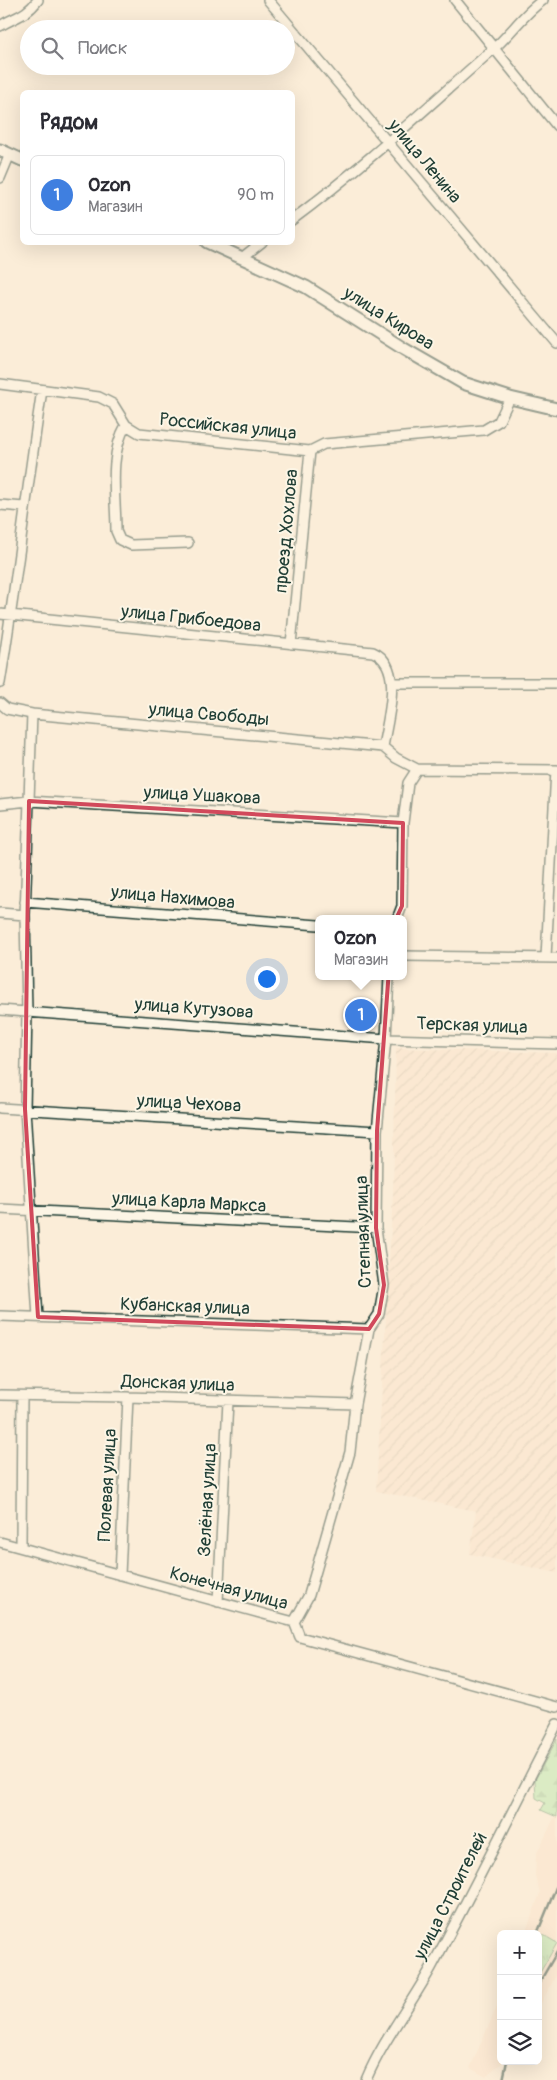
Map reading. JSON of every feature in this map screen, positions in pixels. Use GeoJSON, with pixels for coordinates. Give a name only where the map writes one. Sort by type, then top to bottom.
{"type":"FeatureCollection","features":[{"type":"Feature","properties":{"kind":"main road"},"geometry":{"type":"LineString","coordinates":[[5,152],[20,159]]}},
{"type":"Feature","properties":{"kind":"main road","name":"улица Кирова"},"geometry":{"type":"LineString","coordinates":[[214,245],[306,287],[404,350],[455,379],[510,398],[557,409]]}},
{"type":"Feature","properties":{"kind":"street"},"geometry":{"type":"LineString","coordinates":[[0,26],[20,17],[38,0]]}},
{"type":"Feature","properties":{"kind":"street","name":"улица Ленина"},"geometry":{"type":"LineString","coordinates":[[268,0],[285,20]]}},
{"type":"Feature","properties":{"kind":"street"},"geometry":{"type":"LineString","coordinates":[[455,0],[557,126]]}},
{"type":"Feature","properties":{"kind":"street"},"geometry":{"type":"LineString","coordinates":[[295,218],[387,142],[494,49],[531,8],[543,0]]}},
{"type":"Feature","properties":{"kind":"street","name":"улица Ленина"},"geometry":{"type":"LineString","coordinates":[[295,32],[557,343]]}},
{"type":"Feature","properties":{"kind":"street"},"geometry":{"type":"LineString","coordinates":[[0,178],[5,152]]}},
{"type":"Feature","properties":{"kind":"street"},"geometry":{"type":"LineString","coordinates":[[243,257],[258,245]]}},
{"type":"Feature","properties":{"kind":"street"},"geometry":{"type":"LineString","coordinates":[[0,384],[99,397],[113,404],[126,425],[116,450],[116,531],[120,540],[131,546],[188,543]]}},
{"type":"Feature","properties":{"kind":"street"},"geometry":{"type":"LineString","coordinates":[[0,683],[42,390]]}},
{"type":"Feature","properties":{"kind":"street","name":"Российская улица"},"geometry":{"type":"LineString","coordinates":[[126,425],[139,433],[155,436],[310,451],[324,444],[484,430],[499,421],[510,398]]}},
{"type":"Feature","properties":{"kind":"street","name":"проезд Хохлова"},"geometry":{"type":"LineString","coordinates":[[291,644],[310,451]]}},
{"type":"Feature","properties":{"kind":"street"},"geometry":{"type":"LineString","coordinates":[[0,505],[24,507]]}},
{"type":"Feature","properties":{"kind":"street","name":"улица Грибоедова"},"geometry":{"type":"LineString","coordinates":[[0,614],[372,652],[378,654],[388,667],[392,683]]}},
{"type":"Feature","properties":{"kind":"street"},"geometry":{"type":"LineString","coordinates":[[546,957],[556,770],[417,769],[396,758],[383,747],[392,683],[557,683]]}},
{"type":"Feature","properties":{"kind":"street","name":"улица Свободы"},"geometry":{"type":"LineString","coordinates":[[0,703],[6,710],[32,714],[383,747]]}},
{"type":"Feature","properties":{"kind":"street"},"geometry":{"type":"LineString","coordinates":[[32,714],[25,902],[26,1110],[38,1317]]}},
{"type":"Feature","properties":{"kind":"street"},"geometry":{"type":"LineString","coordinates":[[399,915],[402,906],[403,823],[408,783],[417,769]]}},
{"type":"Feature","properties":{"kind":"street","name":"улица Ушакова"},"geometry":{"type":"LineString","coordinates":[[0,804],[29,801],[403,823]]}},
{"type":"Feature","properties":{"kind":"street","name":"улица Нахимова"},"geometry":{"type":"LineString","coordinates":[[25,902],[315,925]]}},
{"type":"Feature","properties":{"kind":"street"},"geometry":{"type":"LineString","coordinates":[[0,913],[25,915]]}},
{"type":"Feature","properties":{"kind":"street"},"geometry":{"type":"LineString","coordinates":[[407,956],[557,958]]}},
{"type":"Feature","properties":{"kind":"street","name":"Степная улица"},"geometry":{"type":"LineString","coordinates":[[294,1622],[309,1594],[350,1452],[355,1404],[369,1330],[379,1314],[384,1285],[376,1228],[377,1131],[386,1039],[389,980]]}},
{"type":"Feature","properties":{"kind":"street","name":"улица Кутузова"},"geometry":{"type":"LineString","coordinates":[[0,1010],[386,1039]]}},
{"type":"Feature","properties":{"kind":"street","name":"Терская улица"},"geometry":{"type":"LineString","coordinates":[[386,1039],[557,1044]]}},
{"type":"Feature","properties":{"kind":"street","name":"улица Чехова"},"geometry":{"type":"LineString","coordinates":[[0,1108],[377,1131]]}},
{"type":"Feature","properties":{"kind":"street","name":"улица Карла Маркса"},"geometry":{"type":"LineString","coordinates":[[0,1210],[32,1210],[376,1228]]}},
{"type":"Feature","properties":{"kind":"street","name":"Кубанская улица"},"geometry":{"type":"LineString","coordinates":[[0,1316],[369,1330]]}},
{"type":"Feature","properties":{"kind":"street","name":"Донская улица"},"geometry":{"type":"LineString","coordinates":[[0,1396],[128,1397],[355,1404]]}},
{"type":"Feature","properties":{"kind":"street"},"geometry":{"type":"LineString","coordinates":[[21,1546],[22,1396]]}},
{"type":"Feature","properties":{"kind":"street","name":"Полевая улица"},"geometry":{"type":"LineString","coordinates":[[120,1575],[128,1397]]}},
{"type":"Feature","properties":{"kind":"street","name":"Зелёная улица"},"geometry":{"type":"LineString","coordinates":[[218,1602],[228,1401]]}},
{"type":"Feature","properties":{"kind":"street","name":"Конечная улица"},"geometry":{"type":"LineString","coordinates":[[0,1542],[21,1546],[294,1622],[300,1637],[557,1707]]}},
{"type":"Feature","properties":{"kind":"street","name":"улица Строителей"},"geometry":{"type":"LineString","coordinates":[[366,2080],[376,2056],[415,1997],[441,1950],[557,1724]]}},
{"type":"Feature","properties":{"kind":"highlighted area"},"geometry":{"type":"Polygon","coordinates":[[[29,801],[403,823],[402,906],[396,919],[383,930],[390,956],[377,1131],[376,1228],[384,1285],[379,1314],[369,1329],[38,1317],[25,1109],[29,801]]]}},
{"type":"Feature","properties":{"kind":"shaded area"},"geometry":{"type":"Polygon","coordinates":[[[396,1048],[557,1053],[557,1573],[470,1554],[476,1511],[376,1491],[393,1193],[396,1048]]]}},
{"type":"Feature","properties":{"kind":"shaded area"},"geometry":{"type":"Polygon","coordinates":[[[555,1816],[557,1817],[557,1974],[542,2002],[542,1930],[526,1930],[540,1893],[535,1876],[536,1855],[555,1816]]]}},
{"type":"Feature","properties":{"kind":"shaded area"},"geometry":{"type":"Polygon","coordinates":[[[497,2006],[497,2065],[500,2065],[486,2077],[470,2068],[497,2006]]]}},
{"type":"Feature","properties":{"kind":"green space"},"geometry":{"type":"Polygon","coordinates":[[[557,1739],[557,1817],[541,1810],[545,1803],[536,1798],[535,1780],[557,1739]]]}},
{"type":"Feature","properties":{"kind":"green space"},"geometry":{"type":"Polygon","coordinates":[[[542,1934],[557,1943],[542,1969],[542,1934]]]}},
{"type":"Feature","properties":{"kind":"railway"},"geometry":{"type":"LineString","coordinates":[[539,1930],[557,1885]]}},
{"type":"Feature","properties":{"kind":"railway"},"geometry":{"type":"LineString","coordinates":[[542,1978],[557,1952]]}},
{"type":"Feature","properties":{"kind":"railway"},"geometry":{"type":"LineString","coordinates":[[503,2080],[506,2065]]}},
{"type":"Feature","properties":{"kind":"place","name":"Ozon"},"geometry":{"type":"Point","coordinates":[361,1015]}}]}
